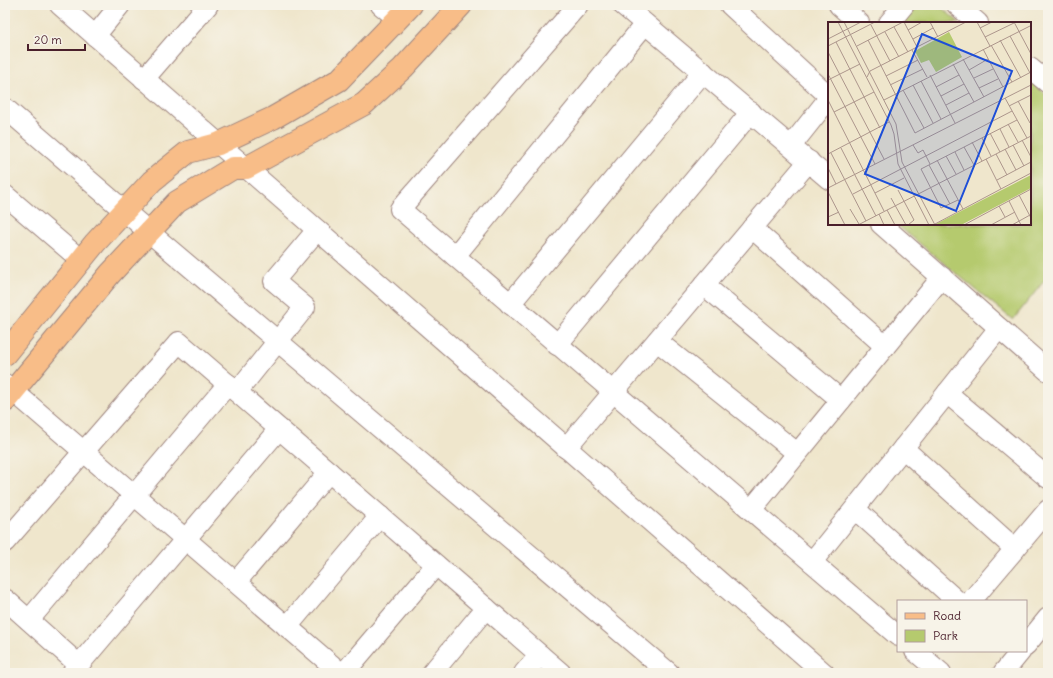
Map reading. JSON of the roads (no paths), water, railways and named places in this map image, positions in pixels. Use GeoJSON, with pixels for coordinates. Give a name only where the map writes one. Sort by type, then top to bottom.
{"type":"FeatureCollection","features":[{"type":"Feature","properties":{"kind":"main road"},"geometry":{"type":"LineString","coordinates":[[8,392],[110,274],[177,202],[233,168],[246,168],[364,104],[403,68],[461,5]]}},
{"type":"Feature","properties":{"kind":"main road"},"geometry":{"type":"LineString","coordinates":[[5,354],[81,260],[152,181],[188,152],[218,144],[273,118],[339,80],[405,12]]}},
{"type":"Feature","properties":{"kind":"street"},"geometry":{"type":"LineString","coordinates":[[60,5],[824,673]]}},
{"type":"Feature","properties":{"kind":"street"},"geometry":{"type":"LineString","coordinates":[[95,36],[120,5]]}},
{"type":"Feature","properties":{"kind":"street"},"geometry":{"type":"LineString","coordinates":[[144,79],[208,5]]}},
{"type":"Feature","properties":{"kind":"street"},"geometry":{"type":"LineString","coordinates":[[381,5],[405,12]]}},
{"type":"Feature","properties":{"kind":"street"},"geometry":{"type":"LineString","coordinates":[[578,5],[400,209],[897,635]]}},
{"type":"Feature","properties":{"kind":"street"},"geometry":{"type":"LineString","coordinates":[[623,5],[828,178]]}},
{"type":"Feature","properties":{"kind":"street"},"geometry":{"type":"LineString","coordinates":[[730,5],[828,96]]}},
{"type":"Feature","properties":{"kind":"street"},"geometry":{"type":"LineString","coordinates":[[839,5],[858,22]]}},
{"type":"Feature","properties":{"kind":"street"},"geometry":{"type":"LineString","coordinates":[[890,22],[904,5]]}},
{"type":"Feature","properties":{"kind":"street"},"geometry":{"type":"LineString","coordinates":[[957,5],[977,22]]}},
{"type":"Feature","properties":{"kind":"street"},"geometry":{"type":"LineString","coordinates":[[454,256],[645,24]]}},
{"type":"Feature","properties":{"kind":"street"},"geometry":{"type":"LineString","coordinates":[[1031,69],[1048,83]]}},
{"type":"Feature","properties":{"kind":"street"},"geometry":{"type":"LineString","coordinates":[[510,304],[703,72]]}},
{"type":"Feature","properties":{"kind":"street"},"geometry":{"type":"LineString","coordinates":[[790,146],[828,98]]}},
{"type":"Feature","properties":{"kind":"street"},"geometry":{"type":"LineString","coordinates":[[5,108],[669,673]]}},
{"type":"Feature","properties":{"kind":"street"},"geometry":{"type":"LineString","coordinates":[[558,345],[751,112]]}},
{"type":"Feature","properties":{"kind":"street"},"geometry":{"type":"LineString","coordinates":[[566,448],[809,161]]}},
{"type":"Feature","properties":{"kind":"street"},"geometry":{"type":"LineString","coordinates":[[5,196],[81,260]]}},
{"type":"Feature","properties":{"kind":"street"},"geometry":{"type":"LineString","coordinates":[[882,225],[1048,371]]}},
{"type":"Feature","properties":{"kind":"street"},"geometry":{"type":"LineString","coordinates":[[752,228],[885,346]]}},
{"type":"Feature","properties":{"kind":"street"},"geometry":{"type":"LineString","coordinates":[[29,620],[134,495],[232,388],[278,341],[305,307],[274,281],[317,230]]}},
{"type":"Feature","properties":{"kind":"street"},"geometry":{"type":"LineString","coordinates":[[750,510],[942,277]]}},
{"type":"Feature","properties":{"kind":"street"},"geometry":{"type":"LineString","coordinates":[[704,285],[841,400]]}},
{"type":"Feature","properties":{"kind":"street"},"geometry":{"type":"LineString","coordinates":[[812,562],[999,328]]}},
{"type":"Feature","properties":{"kind":"street"},"geometry":{"type":"LineString","coordinates":[[657,341],[797,453]]}},
{"type":"Feature","properties":{"kind":"street"},"geometry":{"type":"LineString","coordinates":[[5,542],[179,342],[561,673]]}},
{"type":"Feature","properties":{"kind":"street"},"geometry":{"type":"LineString","coordinates":[[8,392],[84,452],[287,627],[343,673],[436,565]]}},
{"type":"Feature","properties":{"kind":"street"},"geometry":{"type":"LineString","coordinates":[[947,393],[1048,478]]}},
{"type":"Feature","properties":{"kind":"street"},"geometry":{"type":"LineString","coordinates":[[5,599],[29,620],[76,669],[279,429]]}},
{"type":"Feature","properties":{"kind":"street"},"geometry":{"type":"LineString","coordinates":[[903,448],[1015,548]]}},
{"type":"Feature","properties":{"kind":"street"},"geometry":{"type":"LineString","coordinates":[[236,582],[329,472]]}},
{"type":"Feature","properties":{"kind":"street"},"geometry":{"type":"LineString","coordinates":[[855,509],[956,600]]}},
{"type":"Feature","properties":{"kind":"street"},"geometry":{"type":"LineString","coordinates":[[972,600],[1048,510]]}},
{"type":"Feature","properties":{"kind":"street"},"geometry":{"type":"LineString","coordinates":[[287,627],[380,516]]}},
{"type":"Feature","properties":{"kind":"street"},"geometry":{"type":"LineString","coordinates":[[432,673],[486,608]]}},
{"type":"Feature","properties":{"kind":"street"},"geometry":{"type":"LineString","coordinates":[[1027,644],[1048,618]]}},
{"type":"Feature","properties":{"kind":"street"},"geometry":{"type":"LineString","coordinates":[[1003,673],[1020,652]]}},
{"type":"Feature","properties":{"kind":"street"},"geometry":{"type":"LineString","coordinates":[[922,653],[941,673]]}},
{"type":"Feature","properties":{"kind":"street"},"geometry":{"type":"LineString","coordinates":[[524,673],[540,655]]}}]}
